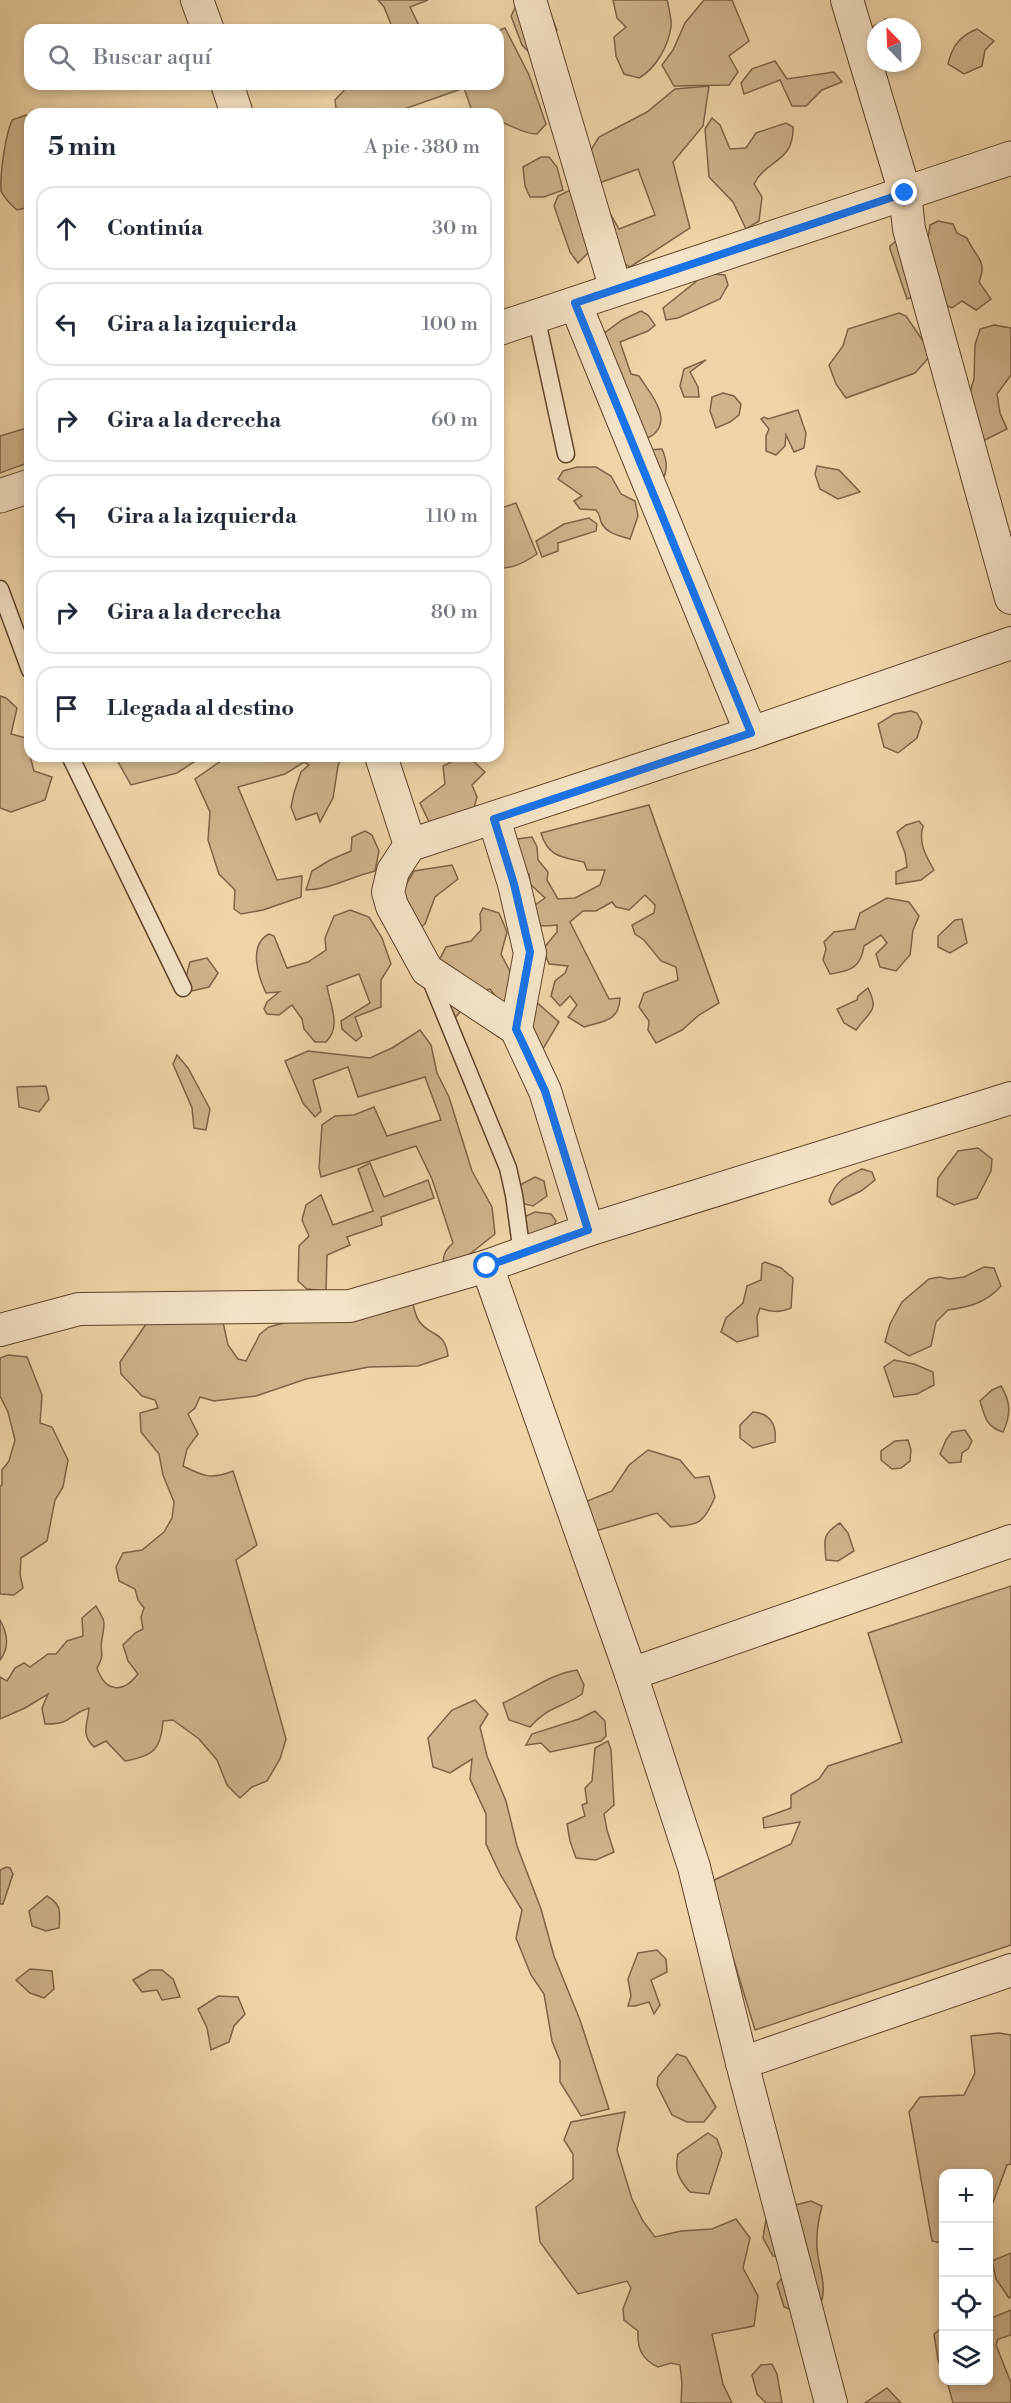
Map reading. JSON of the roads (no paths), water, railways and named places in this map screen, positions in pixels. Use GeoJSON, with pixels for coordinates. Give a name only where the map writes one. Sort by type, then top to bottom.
{"type":"FeatureCollection","features":[{"type":"Feature","properties":{"kind":"street"},"geometry":{"type":"LineString","coordinates":[[197,0],[206,24]]}},
{"type":"Feature","properties":{"kind":"street"},"geometry":{"type":"LineString","coordinates":[[530,0],[616,290]]}},
{"type":"Feature","properties":{"kind":"street"},"geometry":{"type":"LineString","coordinates":[[847,0],[905,193],[909,229],[1011,598]]}},
{"type":"Feature","properties":{"kind":"street"},"geometry":{"type":"LineString","coordinates":[[229,90],[235,108]]}},
{"type":"Feature","properties":{"kind":"street"},"geometry":{"type":"LineString","coordinates":[[504,327],[1011,158]]}},
{"type":"Feature","properties":{"kind":"street"},"geometry":{"type":"LineString","coordinates":[[575,303],[751,733]]}},
{"type":"Feature","properties":{"kind":"street"},"geometry":{"type":"LineString","coordinates":[[0,496],[24,488]]}},
{"type":"Feature","properties":{"kind":"street"},"geometry":{"type":"LineString","coordinates":[[588,1230],[545,1091],[516,1029],[427,970],[392,906],[388,892],[393,871],[410,845],[751,733],[1011,643]]}},
{"type":"Feature","properties":{"kind":"street"},"geometry":{"type":"LineString","coordinates":[[383,762],[410,845]]}},
{"type":"Feature","properties":{"kind":"street"},"geometry":{"type":"LineString","coordinates":[[494,819],[514,884],[530,952],[516,1029]]}},
{"type":"Feature","properties":{"kind":"street"},"geometry":{"type":"LineString","coordinates":[[0,1330],[79,1309],[350,1306],[487,1266],[588,1230],[1011,1098]]}},
{"type":"Feature","properties":{"kind":"street"},"geometry":{"type":"LineString","coordinates":[[487,1266],[631,1674],[694,1867],[742,2064],[831,2403]]}},
{"type":"Feature","properties":{"kind":"street"},"geometry":{"type":"LineString","coordinates":[[631,1674],[1011,1541]]}},
{"type":"Feature","properties":{"kind":"street"},"geometry":{"type":"LineString","coordinates":[[742,2064],[1011,1970]]}},
{"type":"Feature","properties":{"kind":"lane"},"geometry":{"type":"LineString","coordinates":[[536,316],[566,454]]}},
{"type":"Feature","properties":{"kind":"lane"},"geometry":{"type":"LineString","coordinates":[[0,589],[24,654]]}},
{"type":"Feature","properties":{"kind":"lane"},"geometry":{"type":"LineString","coordinates":[[73,762],[183,987]]}},
{"type":"Feature","properties":{"kind":"lane"},"geometry":{"type":"LineString","coordinates":[[427,970],[508,1168],[522,1254]]}}]}
